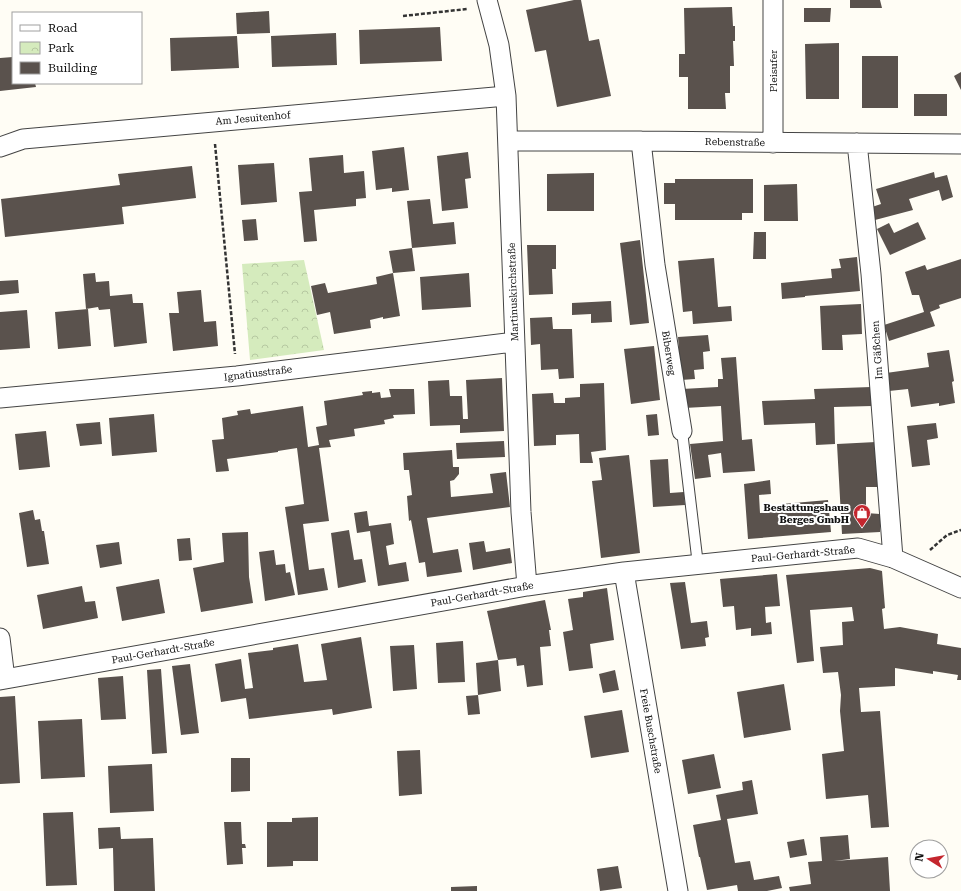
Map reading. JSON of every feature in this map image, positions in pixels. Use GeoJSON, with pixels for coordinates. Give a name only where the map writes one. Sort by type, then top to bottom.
{"type":"FeatureCollection","features":[{"type":"Feature","properties":{"kind":"street","name":"Pleisufer"},"geometry":{"type":"LineString","coordinates":[[773,0],[773,143]]}},
{"type":"Feature","properties":{"kind":"street","name":"Martinuskirchstraße"},"geometry":{"type":"LineString","coordinates":[[488,3],[499,45],[506,96],[509,141],[514,342],[521,512],[527,586]]}},
{"type":"Feature","properties":{"kind":"street","name":"Am Jesuitenhof"},"geometry":{"type":"LineString","coordinates":[[0,147],[23,139],[506,96]]}},
{"type":"Feature","properties":{"kind":"street","name":"Rebenstraße"},"geometry":{"type":"LineString","coordinates":[[509,141],[641,140],[773,143],[961,144]]}},
{"type":"Feature","properties":{"kind":"street","name":"Biberweg"},"geometry":{"type":"LineString","coordinates":[[641,140],[655,266],[682,431]]}},
{"type":"Feature","properties":{"kind":"street","name":"Im Gäßchen"},"geometry":{"type":"LineString","coordinates":[[857,143],[871,274],[893,558]]}},
{"type":"Feature","properties":{"kind":"street","name":"Ignatiusstraße"},"geometry":{"type":"LineString","coordinates":[[0,398],[237,376],[514,342]]}},
{"type":"Feature","properties":{"kind":"street","name":"Paul-Gerhardt-Straße"},"geometry":{"type":"LineString","coordinates":[[3,679],[527,586],[624,572],[858,548],[893,558],[961,588]]}},
{"type":"Feature","properties":{"kind":"street","name":"Freie Buschstraße"},"geometry":{"type":"LineString","coordinates":[[624,572],[678,891]]}},
{"type":"Feature","properties":{"kind":"street"},"geometry":{"type":"LineString","coordinates":[[0,638],[3,679]]}},
{"type":"Feature","properties":{"kind":"lane","name":"Biberweg"},"geometry":{"type":"LineString","coordinates":[[682,431],[698,565]]}},
{"type":"Feature","properties":{"kind":"path"},"geometry":{"type":"LineString","coordinates":[[403,16],[488,3]]}},
{"type":"Feature","properties":{"kind":"path"},"geometry":{"type":"LineString","coordinates":[[213,122],[237,376]]}},
{"type":"Feature","properties":{"kind":"path"},"geometry":{"type":"LineString","coordinates":[[911,567],[947,535],[961,530]]}},
{"type":"Feature","properties":{"kind":"green space"},"geometry":{"type":"Polygon","coordinates":[[[304,260],[324,350],[250,360],[242,264],[304,260]]]}},
{"type":"Feature","properties":{"kind":"building"},"geometry":{"type":"Polygon","coordinates":[[[574,0],[581,0],[589,41],[599,39],[611,96],[557,107],[546,50],[535,52],[526,10],[574,0]]]}},
{"type":"Feature","properties":{"kind":"building"},"geometry":{"type":"Polygon","coordinates":[[[850,0],[880,0],[882,8],[850,8],[850,0]]]}},
{"type":"Feature","properties":{"kind":"building"},"geometry":{"type":"Polygon","coordinates":[[[732,7],[733,26],[735,26],[735,41],[733,41],[734,66],[730,66],[730,93],[725,93],[726,109],[688,109],[688,77],[679,77],[679,54],[685,54],[684,8],[732,7]]]}},
{"type":"Feature","properties":{"kind":"building"},"geometry":{"type":"Polygon","coordinates":[[[804,8],[831,8],[830,22],[804,22],[804,8]]]}},
{"type":"Feature","properties":{"kind":"building"},"geometry":{"type":"Polygon","coordinates":[[[269,11],[270,33],[237,34],[236,13],[269,11]]]}},
{"type":"Feature","properties":{"kind":"building"},"geometry":{"type":"Polygon","coordinates":[[[440,27],[442,61],[360,64],[359,30],[440,27]]]}},
{"type":"Feature","properties":{"kind":"building"},"geometry":{"type":"Polygon","coordinates":[[[336,33],[337,65],[272,67],[271,36],[336,33]]]}},
{"type":"Feature","properties":{"kind":"building"},"geometry":{"type":"Polygon","coordinates":[[[237,36],[239,68],[171,71],[170,38],[237,36]]]}},
{"type":"Feature","properties":{"kind":"building"},"geometry":{"type":"Polygon","coordinates":[[[839,43],[839,99],[806,99],[805,44],[839,43]]]}},
{"type":"Feature","properties":{"kind":"building"},"geometry":{"type":"Polygon","coordinates":[[[862,56],[898,56],[898,108],[862,108],[862,56]]]}},
{"type":"Feature","properties":{"kind":"building"},"geometry":{"type":"Polygon","coordinates":[[[12,57],[12,84],[35,84],[36,87],[0,91],[0,58],[12,57]]]}},
{"type":"Feature","properties":{"kind":"building"},"geometry":{"type":"Polygon","coordinates":[[[961,72],[961,90],[954,76],[961,72]]]}},
{"type":"Feature","properties":{"kind":"building"},"geometry":{"type":"Polygon","coordinates":[[[914,94],[947,94],[947,116],[914,116],[914,94]]]}},
{"type":"Feature","properties":{"kind":"building"},"geometry":{"type":"Polygon","coordinates":[[[404,147],[409,190],[392,192],[392,188],[376,190],[372,151],[404,147]]]}},
{"type":"Feature","properties":{"kind":"building"},"geometry":{"type":"Polygon","coordinates":[[[468,152],[471,178],[465,179],[468,208],[442,211],[437,156],[468,152]]]}},
{"type":"Feature","properties":{"kind":"building"},"geometry":{"type":"Polygon","coordinates":[[[343,155],[344,173],[364,171],[366,198],[356,199],[356,206],[314,210],[317,241],[304,242],[299,192],[312,191],[309,158],[343,155]]]}},
{"type":"Feature","properties":{"kind":"building"},"geometry":{"type":"Polygon","coordinates":[[[274,163],[277,202],[241,205],[238,165],[274,163]]]}},
{"type":"Feature","properties":{"kind":"building"},"geometry":{"type":"Polygon","coordinates":[[[192,166],[196,198],[122,207],[124,224],[5,237],[1,199],[120,185],[118,174],[192,166]]]}},
{"type":"Feature","properties":{"kind":"building"},"geometry":{"type":"Polygon","coordinates":[[[934,172],[935,178],[947,175],[953,197],[942,201],[939,190],[909,199],[913,210],[875,220],[872,207],[881,204],[876,189],[934,172]]]}},
{"type":"Feature","properties":{"kind":"building"},"geometry":{"type":"Polygon","coordinates":[[[594,173],[594,211],[547,211],[547,174],[594,173]]]}},
{"type":"Feature","properties":{"kind":"building"},"geometry":{"type":"Polygon","coordinates":[[[675,179],[753,179],[753,213],[742,213],[742,220],[675,220],[675,204],[664,204],[664,183],[675,183],[675,179]]]}},
{"type":"Feature","properties":{"kind":"building"},"geometry":{"type":"Polygon","coordinates":[[[797,184],[798,221],[764,221],[764,185],[797,184]]]}},
{"type":"Feature","properties":{"kind":"building"},"geometry":{"type":"Polygon","coordinates":[[[430,199],[433,224],[454,222],[456,244],[412,248],[407,201],[430,199]]]}},
{"type":"Feature","properties":{"kind":"building"},"geometry":{"type":"Polygon","coordinates":[[[256,219],[258,240],[244,241],[242,220],[256,219]]]}},
{"type":"Feature","properties":{"kind":"building"},"geometry":{"type":"Polygon","coordinates":[[[918,222],[926,239],[890,255],[877,229],[889,223],[894,233],[918,222]]]}},
{"type":"Feature","properties":{"kind":"building"},"geometry":{"type":"Polygon","coordinates":[[[754,232],[766,232],[766,259],[753,259],[754,232]]]}},
{"type":"Feature","properties":{"kind":"building"},"geometry":{"type":"Polygon","coordinates":[[[640,240],[649,323],[630,325],[620,243],[640,240]]]}},
{"type":"Feature","properties":{"kind":"building"},"geometry":{"type":"Polygon","coordinates":[[[527,245],[556,245],[556,269],[552,269],[553,294],[529,295],[527,245]]]}},
{"type":"Feature","properties":{"kind":"building"},"geometry":{"type":"Polygon","coordinates":[[[412,248],[415,271],[393,273],[389,251],[412,248]]]}},
{"type":"Feature","properties":{"kind":"building"},"geometry":{"type":"Polygon","coordinates":[[[857,257],[860,291],[782,299],[781,283],[832,278],[831,269],[841,268],[839,259],[857,257]]]}},
{"type":"Feature","properties":{"kind":"building"},"geometry":{"type":"Polygon","coordinates":[[[714,258],[718,307],[731,306],[732,321],[693,324],[692,311],[683,312],[678,261],[714,258]]]}},
{"type":"Feature","properties":{"kind":"building"},"geometry":{"type":"Polygon","coordinates":[[[961,259],[961,298],[939,305],[940,308],[930,312],[935,326],[889,341],[884,325],[924,312],[919,295],[912,295],[905,272],[925,265],[927,270],[961,259]]]}},
{"type":"Feature","properties":{"kind":"building"},"geometry":{"type":"Polygon","coordinates":[[[95,273],[96,282],[109,281],[110,296],[132,294],[133,303],[143,303],[147,343],[114,347],[110,309],[99,310],[98,307],[86,309],[83,274],[95,273]]]}},
{"type":"Feature","properties":{"kind":"building"},"geometry":{"type":"Polygon","coordinates":[[[393,273],[400,316],[383,319],[383,317],[370,320],[371,328],[334,334],[330,312],[317,315],[311,286],[325,283],[328,293],[377,284],[376,277],[393,273]]]}},
{"type":"Feature","properties":{"kind":"building"},"geometry":{"type":"Polygon","coordinates":[[[469,273],[471,307],[422,310],[420,277],[469,273]]]}},
{"type":"Feature","properties":{"kind":"building"},"geometry":{"type":"Polygon","coordinates":[[[18,280],[19,293],[0,295],[0,281],[18,280]]]}},
{"type":"Feature","properties":{"kind":"building"},"geometry":{"type":"Polygon","coordinates":[[[201,290],[204,322],[216,321],[218,346],[173,351],[169,313],[179,313],[177,292],[201,290]]]}},
{"type":"Feature","properties":{"kind":"building"},"geometry":{"type":"Polygon","coordinates":[[[611,301],[612,322],[591,323],[591,314],[572,315],[572,303],[611,301]]]}},
{"type":"Feature","properties":{"kind":"building"},"geometry":{"type":"Polygon","coordinates":[[[861,304],[862,334],[842,335],[843,350],[822,350],[820,306],[861,304]]]}},
{"type":"Feature","properties":{"kind":"building"},"geometry":{"type":"Polygon","coordinates":[[[88,309],[91,346],[58,349],[55,312],[88,309]]]}},
{"type":"Feature","properties":{"kind":"building"},"geometry":{"type":"Polygon","coordinates":[[[27,310],[30,348],[0,350],[0,312],[27,310]]]}},
{"type":"Feature","properties":{"kind":"building"},"geometry":{"type":"Polygon","coordinates":[[[552,317],[553,329],[572,329],[574,378],[559,379],[558,369],[541,370],[540,344],[531,345],[530,318],[552,317]]]}},
{"type":"Feature","properties":{"kind":"building"},"geometry":{"type":"Polygon","coordinates":[[[708,335],[710,351],[703,352],[704,369],[694,370],[695,379],[681,380],[678,337],[708,335]]]}},
{"type":"Feature","properties":{"kind":"building"},"geometry":{"type":"Polygon","coordinates":[[[654,346],[660,400],[631,404],[624,349],[654,346]]]}},
{"type":"Feature","properties":{"kind":"building"},"geometry":{"type":"Polygon","coordinates":[[[949,350],[954,381],[952,382],[955,403],[939,406],[939,403],[911,407],[908,389],[889,391],[886,373],[929,367],[927,353],[949,350]]]}},
{"type":"Feature","properties":{"kind":"building"},"geometry":{"type":"Polygon","coordinates":[[[736,357],[742,440],[752,439],[755,471],[723,473],[721,453],[708,455],[711,477],[695,479],[690,444],[723,441],[721,406],[684,408],[682,389],[718,387],[718,379],[723,379],[721,358],[736,357]]]}},
{"type":"Feature","properties":{"kind":"building"},"geometry":{"type":"Polygon","coordinates":[[[502,378],[504,431],[460,433],[460,425],[430,426],[428,381],[449,380],[450,396],[462,396],[463,419],[468,419],[466,380],[502,378]]]}},
{"type":"Feature","properties":{"kind":"building"},"geometry":{"type":"Polygon","coordinates":[[[604,383],[606,450],[591,452],[593,463],[580,463],[579,434],[556,435],[556,445],[534,446],[532,394],[553,393],[554,403],[565,403],[565,398],[580,397],[580,384],[604,383]]]}},
{"type":"Feature","properties":{"kind":"building"},"geometry":{"type":"Polygon","coordinates":[[[871,387],[872,406],[834,407],[835,444],[816,445],[815,423],[764,425],[762,401],[815,399],[814,389],[871,387]]]}},
{"type":"Feature","properties":{"kind":"building"},"geometry":{"type":"Polygon","coordinates":[[[389,389],[414,389],[415,414],[393,415],[394,418],[384,420],[385,424],[354,429],[355,436],[329,440],[331,447],[319,448],[329,521],[303,524],[309,570],[324,568],[328,590],[298,595],[285,507],[304,504],[297,448],[227,459],[229,471],[216,472],[212,440],[224,439],[222,418],[238,415],[237,411],[250,409],[251,414],[303,406],[308,447],[319,445],[316,427],[327,425],[324,401],[363,395],[362,392],[372,391],[372,393],[380,392],[381,398],[391,397],[389,389]]]}},
{"type":"Feature","properties":{"kind":"building"},"geometry":{"type":"Polygon","coordinates":[[[154,414],[157,452],[112,456],[109,418],[154,414]]]}},
{"type":"Feature","properties":{"kind":"building"},"geometry":{"type":"Polygon","coordinates":[[[657,414],[659,435],[648,436],[646,415],[657,414]]]}},
{"type":"Feature","properties":{"kind":"building"},"geometry":{"type":"Polygon","coordinates":[[[100,422],[102,444],[80,446],[76,424],[100,422]]]}},
{"type":"Feature","properties":{"kind":"building"},"geometry":{"type":"Polygon","coordinates":[[[936,423],[938,438],[927,440],[930,465],[912,467],[907,426],[936,423]]]}},
{"type":"Feature","properties":{"kind":"building"},"geometry":{"type":"Polygon","coordinates":[[[46,431],[50,467],[19,470],[15,434],[46,431]]]}},
{"type":"Feature","properties":{"kind":"building"},"geometry":{"type":"Polygon","coordinates":[[[504,441],[505,457],[457,459],[456,443],[504,441]]]}},
{"type":"Feature","properties":{"kind":"building"},"geometry":{"type":"Polygon","coordinates":[[[876,442],[878,487],[866,487],[866,513],[880,514],[880,532],[842,534],[837,444],[876,442]]]}},
{"type":"Feature","properties":{"kind":"building"},"geometry":{"type":"Polygon","coordinates":[[[452,450],[453,467],[459,467],[459,474],[454,480],[450,481],[451,497],[493,493],[490,474],[506,472],[510,507],[427,518],[433,553],[458,549],[462,572],[427,577],[425,562],[419,563],[411,520],[409,521],[407,496],[412,495],[409,470],[404,470],[403,453],[452,450]]]}},
{"type":"Feature","properties":{"kind":"building"},"geometry":{"type":"Polygon","coordinates":[[[629,455],[640,553],[601,558],[592,481],[602,480],[599,458],[629,455]]]}},
{"type":"Feature","properties":{"kind":"building"},"geometry":{"type":"Polygon","coordinates":[[[668,459],[670,493],[684,492],[685,505],[653,507],[650,460],[668,459]]]}},
{"type":"Feature","properties":{"kind":"building"},"geometry":{"type":"Polygon","coordinates":[[[770,480],[771,494],[759,495],[760,513],[782,511],[782,504],[828,500],[831,532],[748,539],[744,484],[770,480]]]}},
{"type":"Feature","properties":{"kind":"building"},"geometry":{"type":"Polygon","coordinates":[[[33,510],[35,520],[40,519],[42,531],[44,531],[49,564],[27,567],[19,513],[33,510]]]}},
{"type":"Feature","properties":{"kind":"building"},"geometry":{"type":"Polygon","coordinates":[[[367,511],[369,526],[391,523],[394,544],[386,546],[389,565],[406,562],[409,581],[378,586],[370,531],[357,533],[354,513],[367,511]]]}},
{"type":"Feature","properties":{"kind":"building"},"geometry":{"type":"Polygon","coordinates":[[[349,530],[354,560],[362,559],[366,582],[338,588],[331,533],[349,530]]]}},
{"type":"Feature","properties":{"kind":"building"},"geometry":{"type":"Polygon","coordinates":[[[248,532],[249,577],[253,603],[201,612],[193,568],[224,562],[222,533],[248,532]]]}},
{"type":"Feature","properties":{"kind":"building"},"geometry":{"type":"Polygon","coordinates":[[[190,538],[192,560],[179,561],[177,539],[190,538]]]}},
{"type":"Feature","properties":{"kind":"building"},"geometry":{"type":"Polygon","coordinates":[[[484,541],[486,552],[510,548],[512,563],[473,570],[469,543],[484,541]]]}},
{"type":"Feature","properties":{"kind":"building"},"geometry":{"type":"Polygon","coordinates":[[[119,542],[122,564],[100,568],[96,545],[119,542]]]}},
{"type":"Feature","properties":{"kind":"building"},"geometry":{"type":"Polygon","coordinates":[[[274,550],[276,565],[285,564],[286,573],[290,572],[295,595],[265,601],[259,552],[274,550]]]}},
{"type":"Feature","properties":{"kind":"building"},"geometry":{"type":"Polygon","coordinates":[[[870,568],[882,571],[885,608],[882,609],[884,629],[900,627],[938,634],[937,644],[961,648],[961,680],[957,680],[958,675],[933,671],[933,674],[895,668],[895,686],[859,688],[861,712],[880,711],[889,827],[871,828],[868,795],[826,799],[822,754],[844,751],[840,711],[841,695],[838,672],[823,673],[820,647],[843,645],[842,622],[854,621],[852,607],[810,610],[814,661],[797,663],[786,575],[870,568]]]}},
{"type":"Feature","properties":{"kind":"building"},"geometry":{"type":"Polygon","coordinates":[[[777,574],[780,606],[765,607],[766,623],[771,622],[772,634],[751,636],[751,628],[736,630],[734,606],[723,607],[720,579],[777,574]]]}},
{"type":"Feature","properties":{"kind":"building"},"geometry":{"type":"Polygon","coordinates":[[[159,579],[165,613],[122,621],[116,587],[159,579]]]}},
{"type":"Feature","properties":{"kind":"building"},"geometry":{"type":"Polygon","coordinates":[[[685,582],[691,623],[707,621],[709,637],[705,638],[706,646],[681,649],[670,583],[685,582]]]}},
{"type":"Feature","properties":{"kind":"building"},"geometry":{"type":"Polygon","coordinates":[[[82,586],[85,602],[95,601],[98,618],[43,629],[37,595],[82,586]]]}},
{"type":"Feature","properties":{"kind":"building"},"geometry":{"type":"Polygon","coordinates":[[[607,588],[614,640],[590,644],[593,668],[569,671],[563,632],[573,630],[568,599],[583,597],[583,592],[607,588]]]}},
{"type":"Feature","properties":{"kind":"building"},"geometry":{"type":"Polygon","coordinates":[[[545,600],[551,630],[549,630],[551,646],[540,647],[543,685],[527,687],[524,665],[517,666],[516,658],[498,660],[487,611],[545,600]]]}},
{"type":"Feature","properties":{"kind":"building"},"geometry":{"type":"Polygon","coordinates":[[[361,637],[372,708],[333,715],[332,709],[249,719],[246,698],[221,702],[215,664],[241,659],[245,689],[253,688],[248,653],[273,650],[273,648],[298,644],[304,682],[327,680],[321,644],[361,637]]]}},
{"type":"Feature","properties":{"kind":"building"},"geometry":{"type":"Polygon","coordinates":[[[463,641],[465,682],[438,683],[436,643],[463,641]]]}},
{"type":"Feature","properties":{"kind":"building"},"geometry":{"type":"Polygon","coordinates":[[[414,645],[417,689],[393,691],[390,646],[414,645]]]}},
{"type":"Feature","properties":{"kind":"building"},"geometry":{"type":"Polygon","coordinates":[[[498,660],[501,691],[478,695],[476,663],[498,660]]]}},
{"type":"Feature","properties":{"kind":"building"},"geometry":{"type":"Polygon","coordinates":[[[190,664],[199,733],[181,735],[172,666],[190,664]]]}},
{"type":"Feature","properties":{"kind":"building"},"geometry":{"type":"Polygon","coordinates":[[[161,669],[167,753],[152,754],[147,670],[161,669]]]}},
{"type":"Feature","properties":{"kind":"building"},"geometry":{"type":"Polygon","coordinates":[[[615,670],[619,690],[603,693],[599,674],[615,670]]]}},
{"type":"Feature","properties":{"kind":"building"},"geometry":{"type":"Polygon","coordinates":[[[123,676],[126,719],[101,720],[98,678],[123,676]]]}},
{"type":"Feature","properties":{"kind":"building"},"geometry":{"type":"Polygon","coordinates":[[[784,684],[791,730],[744,738],[737,692],[784,684]]]}},
{"type":"Feature","properties":{"kind":"building"},"geometry":{"type":"Polygon","coordinates":[[[478,695],[480,714],[468,715],[466,696],[478,695]]]}},
{"type":"Feature","properties":{"kind":"building"},"geometry":{"type":"Polygon","coordinates":[[[15,696],[20,783],[0,784],[0,697],[15,696]]]}},
{"type":"Feature","properties":{"kind":"building"},"geometry":{"type":"Polygon","coordinates":[[[622,710],[629,752],[591,758],[584,716],[622,710]]]}},
{"type":"Feature","properties":{"kind":"building"},"geometry":{"type":"Polygon","coordinates":[[[82,719],[85,777],[41,779],[38,721],[82,719]]]}},
{"type":"Feature","properties":{"kind":"building"},"geometry":{"type":"Polygon","coordinates":[[[420,750],[422,794],[399,796],[397,751],[420,750]]]}},
{"type":"Feature","properties":{"kind":"building"},"geometry":{"type":"Polygon","coordinates":[[[714,754],[721,788],[688,794],[682,760],[714,754]]]}},
{"type":"Feature","properties":{"kind":"building"},"geometry":{"type":"Polygon","coordinates":[[[231,758],[250,758],[250,791],[231,792],[231,758]]]}},
{"type":"Feature","properties":{"kind":"building"},"geometry":{"type":"Polygon","coordinates":[[[152,764],[154,811],[110,813],[108,766],[152,764]]]}},
{"type":"Feature","properties":{"kind":"building"},"geometry":{"type":"Polygon","coordinates":[[[752,780],[758,814],[727,819],[735,863],[750,861],[754,880],[779,876],[782,888],[767,891],[738,891],[737,885],[707,890],[693,825],[721,820],[716,795],[743,790],[742,782],[752,780]]]}},
{"type":"Feature","properties":{"kind":"building"},"geometry":{"type":"Polygon","coordinates":[[[73,812],[77,885],[46,886],[43,813],[73,812]]]}},
{"type":"Feature","properties":{"kind":"building"},"geometry":{"type":"Polygon","coordinates":[[[318,817],[318,861],[293,861],[293,866],[267,867],[267,822],[292,822],[292,818],[318,817]]]}},
{"type":"Feature","properties":{"kind":"building"},"geometry":{"type":"Polygon","coordinates":[[[224,822],[241,822],[242,844],[245,844],[246,848],[242,848],[243,864],[227,865],[224,822]]]}},
{"type":"Feature","properties":{"kind":"building"},"geometry":{"type":"Polygon","coordinates":[[[120,827],[121,839],[153,838],[155,891],[114,891],[113,848],[99,849],[98,828],[120,827]]]}},
{"type":"Feature","properties":{"kind":"building"},"geometry":{"type":"Polygon","coordinates":[[[848,835],[850,859],[834,861],[888,857],[890,891],[790,891],[789,887],[811,884],[808,862],[822,861],[820,837],[848,835]]]}},
{"type":"Feature","properties":{"kind":"building"},"geometry":{"type":"Polygon","coordinates":[[[804,839],[807,855],[790,858],[787,842],[804,839]]]}},
{"type":"Feature","properties":{"kind":"building"},"geometry":{"type":"Polygon","coordinates":[[[618,866],[622,888],[600,891],[597,869],[618,866]]]}},
{"type":"Feature","properties":{"kind":"building"},"geometry":{"type":"Polygon","coordinates":[[[477,886],[477,891],[451,891],[451,887],[477,886]]]}},
{"type":"Feature","properties":{"kind":"place","name":"Bestattungshaus Berges GmbH"},"geometry":{"type":"Point","coordinates":[862,528]}}]}
